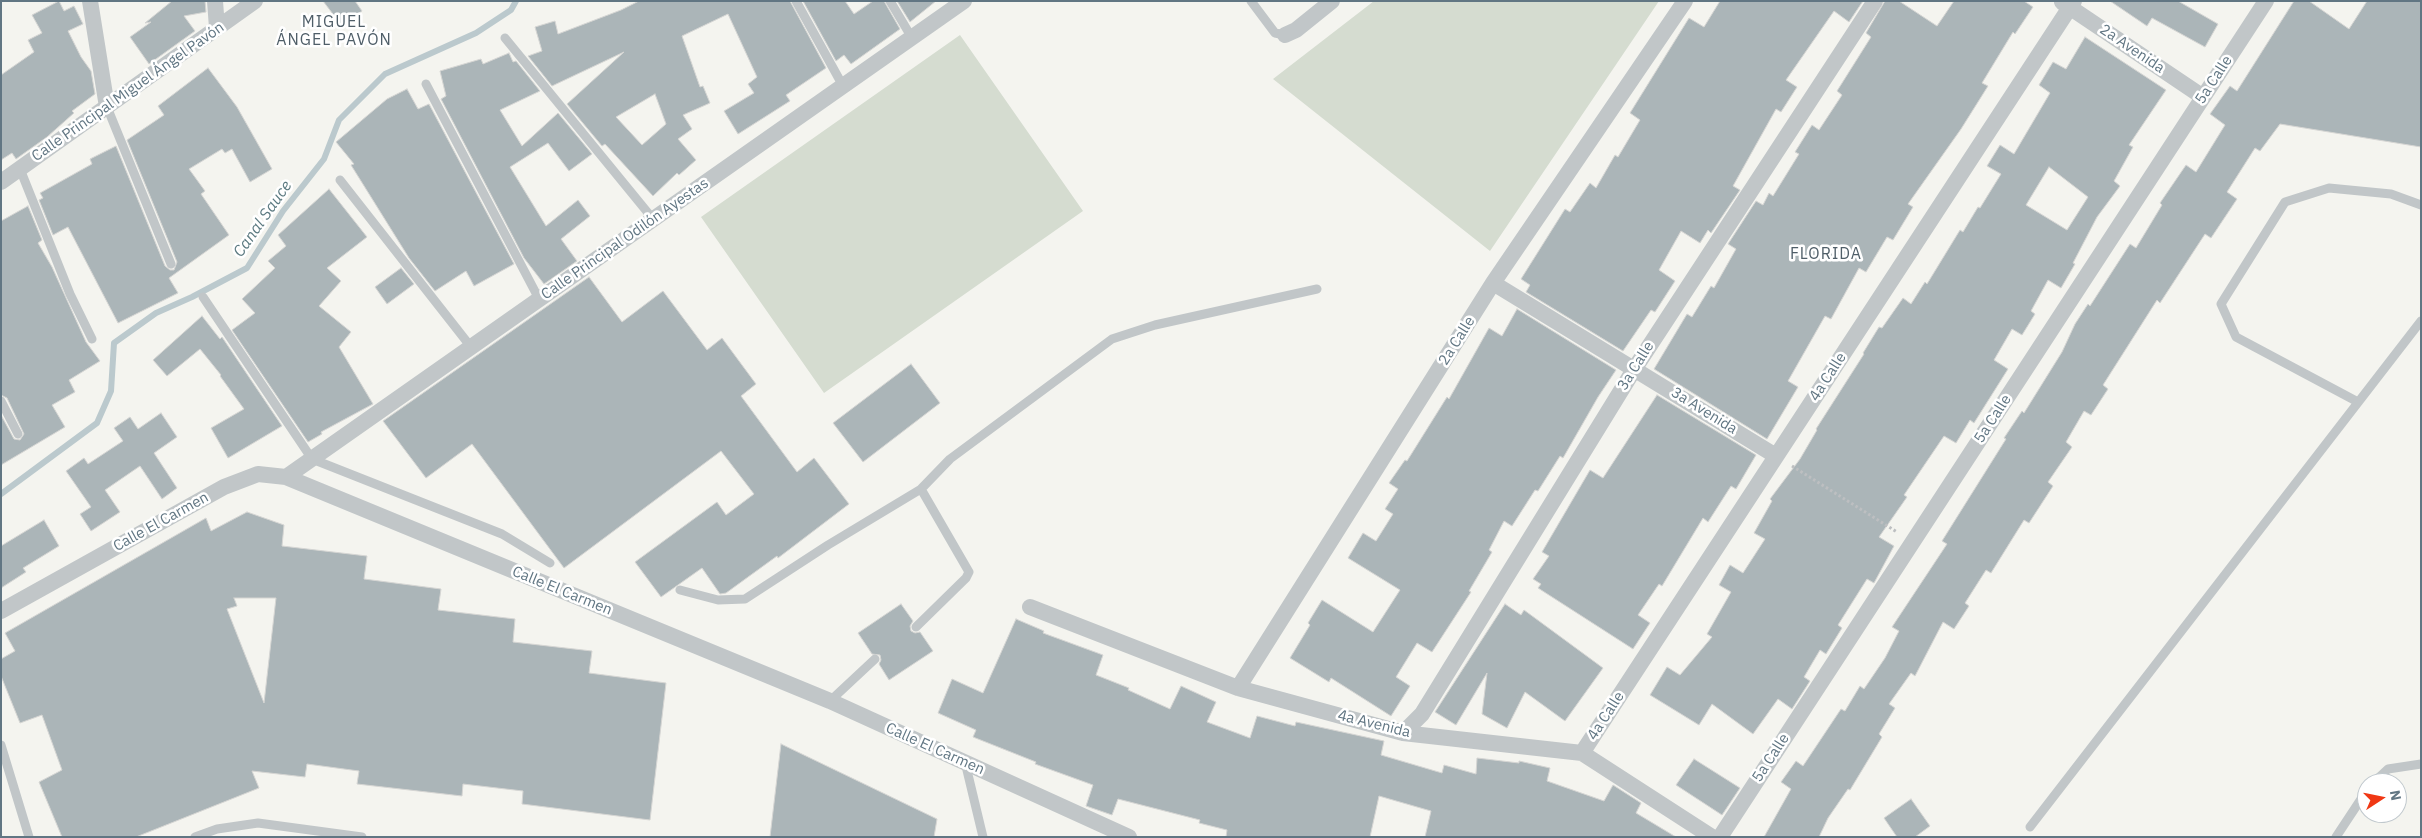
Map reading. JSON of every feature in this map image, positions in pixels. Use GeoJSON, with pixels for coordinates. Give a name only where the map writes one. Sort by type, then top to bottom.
{"type":"FeatureCollection","features":[{"type":"Feature","properties":{"kind":"street"},"geometry":{"type":"LineString","coordinates":[[90,1],[107,107]]}},
{"type":"Feature","properties":{"kind":"street"},"geometry":{"type":"LineString","coordinates":[[215,1],[217,28]]}},
{"type":"Feature","properties":{"kind":"street","name":"Calle Principal Miguel Ángel Pavón"},"geometry":{"type":"LineString","coordinates":[[1,182],[255,1]]}},
{"type":"Feature","properties":{"kind":"street","name":"Calle Principal Odilón Ayestas"},"geometry":{"type":"LineString","coordinates":[[286,477],[964,1]]}},
{"type":"Feature","properties":{"kind":"street"},"geometry":{"type":"LineString","coordinates":[[1284,35],[1296,30],[1332,1]]}},
{"type":"Feature","properties":{"kind":"street","name":"2a Calle"},"geometry":{"type":"LineString","coordinates":[[1238,688],[1493,283],[1685,1]]}},
{"type":"Feature","properties":{"kind":"street","name":"3a Calle"},"geometry":{"type":"LineString","coordinates":[[1403,733],[1422,714],[1634,368],[1875,1]]}},
{"type":"Feature","properties":{"kind":"street","name":"5a Calle"},"geometry":{"type":"LineString","coordinates":[[1720,837],[2266,1]]}},
{"type":"Feature","properties":{"kind":"street","name":"2a Avenida"},"geometry":{"type":"LineString","coordinates":[[2068,3],[2203,97]]}},
{"type":"Feature","properties":{"kind":"street","name":"4a Calle"},"geometry":{"type":"LineString","coordinates":[[1582,753],[2068,3]]}},
{"type":"Feature","properties":{"kind":"street","name":"3a Avenida"},"geometry":{"type":"LineString","coordinates":[[1493,283],[1776,456]]}},
{"type":"Feature","properties":{"kind":"street","name":"Calle El Carmen"},"geometry":{"type":"LineString","coordinates":[[1,611],[224,487],[258,474],[286,477],[830,701],[1129,837]]}},
{"type":"Feature","properties":{"kind":"street","name":"4a Avenida"},"geometry":{"type":"LineString","coordinates":[[1030,607],[1238,688],[1403,733],[1582,753],[1712,837]]}},
{"type":"Feature","properties":{"kind":"lane"},"geometry":{"type":"LineString","coordinates":[[796,1],[843,86]]}},
{"type":"Feature","properties":{"kind":"lane"},"geometry":{"type":"LineString","coordinates":[[890,1],[912,38]]}},
{"type":"Feature","properties":{"kind":"lane"},"geometry":{"type":"LineString","coordinates":[[1251,1],[1275,33],[1284,35]]}},
{"type":"Feature","properties":{"kind":"lane"},"geometry":{"type":"LineString","coordinates":[[505,38],[653,219]]}},
{"type":"Feature","properties":{"kind":"lane"},"geometry":{"type":"LineString","coordinates":[[426,84],[540,299]]}},
{"type":"Feature","properties":{"kind":"lane"},"geometry":{"type":"LineString","coordinates":[[107,107],[171,264]]}},
{"type":"Feature","properties":{"kind":"lane"},"geometry":{"type":"LineString","coordinates":[[20,169],[70,294],[92,339]]}},
{"type":"Feature","properties":{"kind":"lane"},"geometry":{"type":"LineString","coordinates":[[340,180],[471,348]]}},
{"type":"Feature","properties":{"kind":"lane"},"geometry":{"type":"LineString","coordinates":[[2358,402],[2236,336],[2221,304],[2285,202],[2329,188],[2391,194],[2421,205]]}},
{"type":"Feature","properties":{"kind":"lane"},"geometry":{"type":"LineString","coordinates":[[680,590],[718,600],[744,599],[828,545],[921,489],[950,459],[1112,339],[1155,325],[1317,289]]}},
{"type":"Feature","properties":{"kind":"lane"},"geometry":{"type":"LineString","coordinates":[[203,297],[312,459],[502,534],[550,563]]}},
{"type":"Feature","properties":{"kind":"lane"},"geometry":{"type":"LineString","coordinates":[[2030,828],[2421,321]]}},
{"type":"Feature","properties":{"kind":"lane"},"geometry":{"type":"LineString","coordinates":[[1,401],[18,434]]}},
{"type":"Feature","properties":{"kind":"lane"},"geometry":{"type":"LineString","coordinates":[[916,627],[966,578],[969,572],[921,489]]}},
{"type":"Feature","properties":{"kind":"lane"},"geometry":{"type":"LineString","coordinates":[[830,701],[875,659]]}},
{"type":"Feature","properties":{"kind":"lane"},"geometry":{"type":"LineString","coordinates":[[1,745],[29,837]]}},
{"type":"Feature","properties":{"kind":"lane"},"geometry":{"type":"LineString","coordinates":[[965,762],[983,837]]}},
{"type":"Feature","properties":{"kind":"lane"},"geometry":{"type":"LineString","coordinates":[[2384,773],[2388,769],[2421,764]]}},
{"type":"Feature","properties":{"kind":"lane"},"geometry":{"type":"LineString","coordinates":[[2336,837],[2357,805]]}},
{"type":"Feature","properties":{"kind":"lane"},"geometry":{"type":"LineString","coordinates":[[195,837],[217,829],[258,823],[362,837]]}},
{"type":"Feature","properties":{"kind":"path"},"geometry":{"type":"LineString","coordinates":[[1776,456],[1912,542]]}},
{"type":"Feature","properties":{"kind":"shaded area"},"geometry":{"type":"Polygon","coordinates":[[[1374,1],[1659,1],[1490,251],[1273,79],[1374,1]]]}},
{"type":"Feature","properties":{"kind":"shaded area"},"geometry":{"type":"Polygon","coordinates":[[[960,35],[1083,211],[824,393],[701,217],[960,35]]]}},
{"type":"Feature","properties":{"kind":"building"},"geometry":{"type":"Polygon","coordinates":[[[59,1],[64,11],[74,6],[83,24],[68,31],[81,57],[91,71],[95,94],[72,111],[74,113],[47,137],[16,159],[12,153],[1,160],[1,75],[34,52],[28,40],[42,33],[32,15],[59,1]]]}},
{"type":"Feature","properties":{"kind":"building"},"geometry":{"type":"Polygon","coordinates":[[[172,1],[205,1],[206,12],[184,16],[195,31],[149,64],[130,37],[151,22],[145,23],[172,1]]]}},
{"type":"Feature","properties":{"kind":"building"},"geometry":{"type":"Polygon","coordinates":[[[323,1],[355,1],[362,11],[342,26],[323,1]]]}},
{"type":"Feature","properties":{"kind":"building"},"geometry":{"type":"Polygon","coordinates":[[[639,1],[790,1],[826,68],[786,95],[790,101],[738,134],[724,111],[754,93],[748,84],[757,77],[728,14],[682,36],[700,87],[703,86],[710,103],[683,115],[692,129],[678,139],[696,160],[679,175],[677,173],[653,196],[605,144],[602,146],[567,104],[624,52],[552,86],[528,56],[542,51],[535,27],[555,21],[558,34],[621,10],[639,1]],[[655,94],[616,117],[642,145],[666,124],[655,94]]]}},
{"type":"Feature","properties":{"kind":"building"},"geometry":{"type":"Polygon","coordinates":[[[803,1],[845,1],[854,14],[873,1],[884,1],[900,29],[851,64],[844,55],[836,61],[803,1]]]}},
{"type":"Feature","properties":{"kind":"building"},"geometry":{"type":"Polygon","coordinates":[[[897,1],[936,1],[910,22],[897,1]]]}},
{"type":"Feature","properties":{"kind":"building"},"geometry":{"type":"Polygon","coordinates":[[[1720,1],[1863,1],[1849,22],[1834,11],[1786,80],[1797,87],[1781,112],[1776,109],[1733,186],[1740,190],[1711,233],[1708,230],[1700,243],[1681,231],[1659,270],[1675,281],[1655,312],[1651,310],[1623,351],[1526,292],[1530,285],[1521,279],[1565,209],[1570,212],[1590,183],[1596,188],[1615,155],[1618,157],[1640,120],[1630,113],[1689,18],[1704,27],[1720,1]]]}},
{"type":"Feature","properties":{"kind":"building"},"geometry":{"type":"Polygon","coordinates":[[[1885,1],[1899,1],[1937,26],[1954,1],[2024,1],[2033,7],[2015,34],[2013,32],[1982,83],[1988,86],[1961,129],[1908,204],[1913,207],[1893,240],[1887,237],[1866,272],[1859,268],[1831,319],[1825,316],[1788,381],[1798,387],[1767,439],[1654,369],[1687,314],[1692,317],[1711,286],[1714,288],[1736,249],[1728,244],[1756,201],[1763,205],[1769,193],[1773,196],[1799,154],[1795,152],[1812,125],[1819,130],[1842,95],[1837,91],[1871,37],[1866,33],[1885,1]]]}},
{"type":"Feature","properties":{"kind":"building"},"geometry":{"type":"Polygon","coordinates":[[[2110,1],[2178,1],[2218,24],[2205,47],[2152,18],[2147,26],[2110,1]]]}},
{"type":"Feature","properties":{"kind":"building"},"geometry":{"type":"Polygon","coordinates":[[[2294,1],[2309,1],[2349,29],[2367,1],[2421,1],[2421,147],[2280,124],[2260,151],[2255,148],[2227,192],[2237,199],[2211,238],[2205,234],[2160,303],[2157,300],[2103,385],[2108,389],[2091,415],[2084,411],[2066,442],[2072,447],[2048,482],[2053,486],[2029,523],[2024,520],[1991,573],[1986,570],[1965,603],[1969,606],[1954,629],[1943,622],[1915,676],[1911,673],[1889,704],[1895,708],[1879,734],[1882,737],[1850,790],[1848,789],[1828,818],[1819,837],[1764,837],[1791,789],[1781,782],[1796,761],[1803,766],[1841,709],[1845,711],[1860,686],[1864,689],[1885,658],[1899,631],[1892,627],[1947,544],[1942,541],[2006,439],[2004,438],[2022,411],[2024,413],[2062,352],[2075,324],[2088,304],[2090,306],[2130,244],[2136,248],[2162,205],[2160,203],[2186,165],[2196,172],[2225,125],[2210,114],[2230,86],[2237,91],[2294,1]]]}},
{"type":"Feature","properties":{"kind":"building"},"geometry":{"type":"Polygon","coordinates":[[[2085,37],[2166,90],[2129,145],[2133,147],[2114,181],[2120,186],[2097,217],[2073,263],[2075,264],[2061,288],[2048,280],[2031,311],[2035,314],[2022,335],[2012,329],[1994,360],[2008,369],[1974,423],[1970,420],[1956,443],[1944,436],[1904,495],[1907,497],[1879,537],[1894,546],[1874,583],[1867,579],[1838,625],[1842,628],[1826,654],[1820,650],[1804,677],[1810,681],[1792,709],[1778,699],[1753,734],[1712,704],[1699,725],[1650,695],[1667,667],[1680,675],[1712,637],[1707,634],[1731,592],[1719,585],[1730,565],[1743,573],[1765,539],[1754,533],[1772,501],[1770,499],[1800,459],[1816,429],[1879,327],[1882,328],[1903,298],[1911,304],[1925,282],[1927,284],[1960,230],[1963,232],[1978,207],[1980,208],[2001,174],[1987,166],[2000,145],[2014,154],[2050,93],[2039,85],[2053,62],[2066,69],[2085,37]],[[2049,167],[2026,205],[2067,230],[2088,197],[2049,167]]]}},
{"type":"Feature","properties":{"kind":"building"},"geometry":{"type":"Polygon","coordinates":[[[509,53],[513,62],[516,61],[540,91],[500,110],[522,146],[558,113],[592,154],[569,171],[548,143],[510,167],[546,226],[578,200],[590,216],[561,239],[577,261],[544,284],[524,258],[441,99],[446,96],[440,71],[481,59],[483,64],[509,53]]]}},
{"type":"Feature","properties":{"kind":"building"},"geometry":{"type":"Polygon","coordinates":[[[208,68],[237,107],[272,169],[250,182],[232,149],[225,153],[222,149],[189,169],[205,191],[201,194],[229,235],[169,278],[178,293],[118,323],[68,227],[53,235],[39,200],[43,198],[40,193],[92,164],[90,159],[116,146],[165,266],[170,270],[174,270],[177,262],[127,140],[164,115],[158,106],[208,68]]]}},
{"type":"Feature","properties":{"kind":"building"},"geometry":{"type":"Polygon","coordinates":[[[407,89],[418,109],[429,104],[514,264],[474,286],[466,271],[435,291],[409,258],[351,165],[354,164],[336,142],[387,99],[407,89]]]}},
{"type":"Feature","properties":{"kind":"building"},"geometry":{"type":"Polygon","coordinates":[[[329,189],[367,237],[327,268],[341,281],[319,306],[351,332],[339,347],[373,404],[321,432],[322,434],[308,442],[232,330],[255,313],[242,299],[275,268],[268,261],[286,246],[278,235],[329,189]]]}},
{"type":"Feature","properties":{"kind":"building"},"geometry":{"type":"Polygon","coordinates":[[[28,206],[42,240],[38,243],[52,267],[86,342],[100,361],[69,380],[75,392],[52,405],[65,427],[1,465],[1,415],[14,439],[20,440],[24,434],[7,398],[1,395],[1,221],[28,206]]]}},
{"type":"Feature","properties":{"kind":"building"},"geometry":{"type":"Polygon","coordinates":[[[401,268],[414,284],[387,304],[375,287],[401,268]]]}},
{"type":"Feature","properties":{"kind":"building"},"geometry":{"type":"Polygon","coordinates":[[[589,277],[622,322],[663,291],[707,350],[722,338],[756,384],[741,396],[797,472],[814,458],[849,504],[778,558],[777,556],[726,593],[720,594],[702,568],[661,597],[635,562],[717,502],[726,515],[754,494],[721,451],[564,568],[472,444],[426,478],[383,421],[589,277]]]}},
{"type":"Feature","properties":{"kind":"building"},"geometry":{"type":"Polygon","coordinates":[[[1517,309],[1616,370],[1563,458],[1560,456],[1538,491],[1535,490],[1512,526],[1504,521],[1489,550],[1492,552],[1469,591],[1471,592],[1432,652],[1417,643],[1396,677],[1410,686],[1391,716],[1331,678],[1329,682],[1290,658],[1310,625],[1308,623],[1322,600],[1373,632],[1400,590],[1348,558],[1363,533],[1376,541],[1393,514],[1385,509],[1398,489],[1389,483],[1405,460],[1407,461],[1447,397],[1449,399],[1489,328],[1502,336],[1517,309]]]}},
{"type":"Feature","properties":{"kind":"building"},"geometry":{"type":"Polygon","coordinates":[[[202,316],[220,339],[222,337],[282,426],[228,458],[211,428],[244,409],[221,375],[200,349],[167,376],[153,360],[202,316]]]}},
{"type":"Feature","properties":{"kind":"building"},"geometry":{"type":"Polygon","coordinates":[[[911,364],[940,403],[863,462],[833,423],[911,364]]]}},
{"type":"Feature","properties":{"kind":"building"},"geometry":{"type":"Polygon","coordinates":[[[1657,395],[1756,455],[1736,489],[1731,486],[1708,522],[1703,518],[1662,586],[1659,584],[1638,615],[1650,623],[1633,649],[1538,588],[1541,584],[1533,579],[1549,556],[1542,552],[1590,470],[1603,478],[1657,395]]]}},
{"type":"Feature","properties":{"kind":"building"},"geometry":{"type":"Polygon","coordinates":[[[161,413],[177,437],[154,453],[177,488],[162,499],[140,466],[105,490],[120,512],[91,531],[80,514],[91,507],[66,471],[84,458],[88,464],[123,441],[114,428],[130,417],[138,429],[161,413]]]}},
{"type":"Feature","properties":{"kind":"building"},"geometry":{"type":"Polygon","coordinates":[[[247,512],[284,525],[282,546],[367,556],[364,579],[441,589],[438,610],[515,619],[513,642],[592,651],[589,673],[666,683],[650,820],[522,804],[523,791],[463,784],[462,796],[357,784],[359,771],[307,764],[305,777],[252,771],[259,788],[136,837],[62,837],[39,782],[62,770],[42,715],[20,723],[1,676],[1,659],[15,651],[5,633],[206,518],[211,531],[247,512]],[[234,598],[237,606],[227,609],[264,703],[276,598],[234,598]]]}},
{"type":"Feature","properties":{"kind":"building"},"geometry":{"type":"Polygon","coordinates":[[[44,520],[59,546],[23,568],[26,572],[1,588],[1,546],[44,520]]]}},
{"type":"Feature","properties":{"kind":"building"},"geometry":{"type":"Polygon","coordinates":[[[901,604],[913,621],[910,626],[911,631],[915,633],[920,632],[933,651],[889,680],[879,664],[881,660],[880,655],[872,654],[858,633],[901,604]]]}},
{"type":"Feature","properties":{"kind":"building"},"geometry":{"type":"Polygon","coordinates":[[[1505,604],[1521,615],[1524,610],[1603,668],[1565,721],[1525,692],[1507,728],[1482,714],[1487,673],[1456,725],[1435,712],[1505,604]]]}},
{"type":"Feature","properties":{"kind":"building"},"geometry":{"type":"Polygon","coordinates":[[[1016,619],[1044,631],[1043,633],[1103,655],[1096,675],[1129,688],[1128,690],[1170,709],[1181,686],[1216,702],[1207,722],[1250,738],[1257,716],[1295,726],[1296,722],[1384,741],[1381,755],[1442,773],[1444,765],[1476,774],[1477,758],[1519,763],[1519,761],[1550,768],[1547,781],[1604,801],[1613,785],[1641,803],[1636,813],[1676,837],[1425,837],[1431,811],[1379,796],[1370,837],[1226,837],[1227,830],[1199,823],[1200,820],[1118,799],[1112,815],[1086,806],[1093,785],[1035,764],[1036,762],[973,737],[976,730],[938,713],[952,679],[983,693],[1016,619]]]}},
{"type":"Feature","properties":{"kind":"building"},"geometry":{"type":"Polygon","coordinates":[[[781,744],[937,819],[934,837],[770,837],[781,744]]]}},
{"type":"Feature","properties":{"kind":"building"},"geometry":{"type":"Polygon","coordinates":[[[1694,759],[1740,788],[1722,815],[1676,785],[1694,759]]]}},
{"type":"Feature","properties":{"kind":"building"},"geometry":{"type":"Polygon","coordinates":[[[1911,799],[1930,826],[1915,837],[1897,837],[1884,818],[1911,799]]]}},
{"type":"Feature","properties":{"kind":"waterway","name":"Canal Sauce"},"geometry":{"type":"LineString","coordinates":[[1,494],[97,423],[111,391],[114,343],[156,313],[192,297],[247,268],[283,211],[324,159],[339,120],[385,74],[476,33],[511,10],[516,1]]}},
{"type":"Feature","properties":{"kind":"district","name":"MIGUEL ÁNGEL PAVÓN"},"geometry":{"type":"Point","coordinates":[334,31]}},
{"type":"Feature","properties":{"kind":"district","name":"FLORIDA"},"geometry":{"type":"Point","coordinates":[1826,254]}}]}
